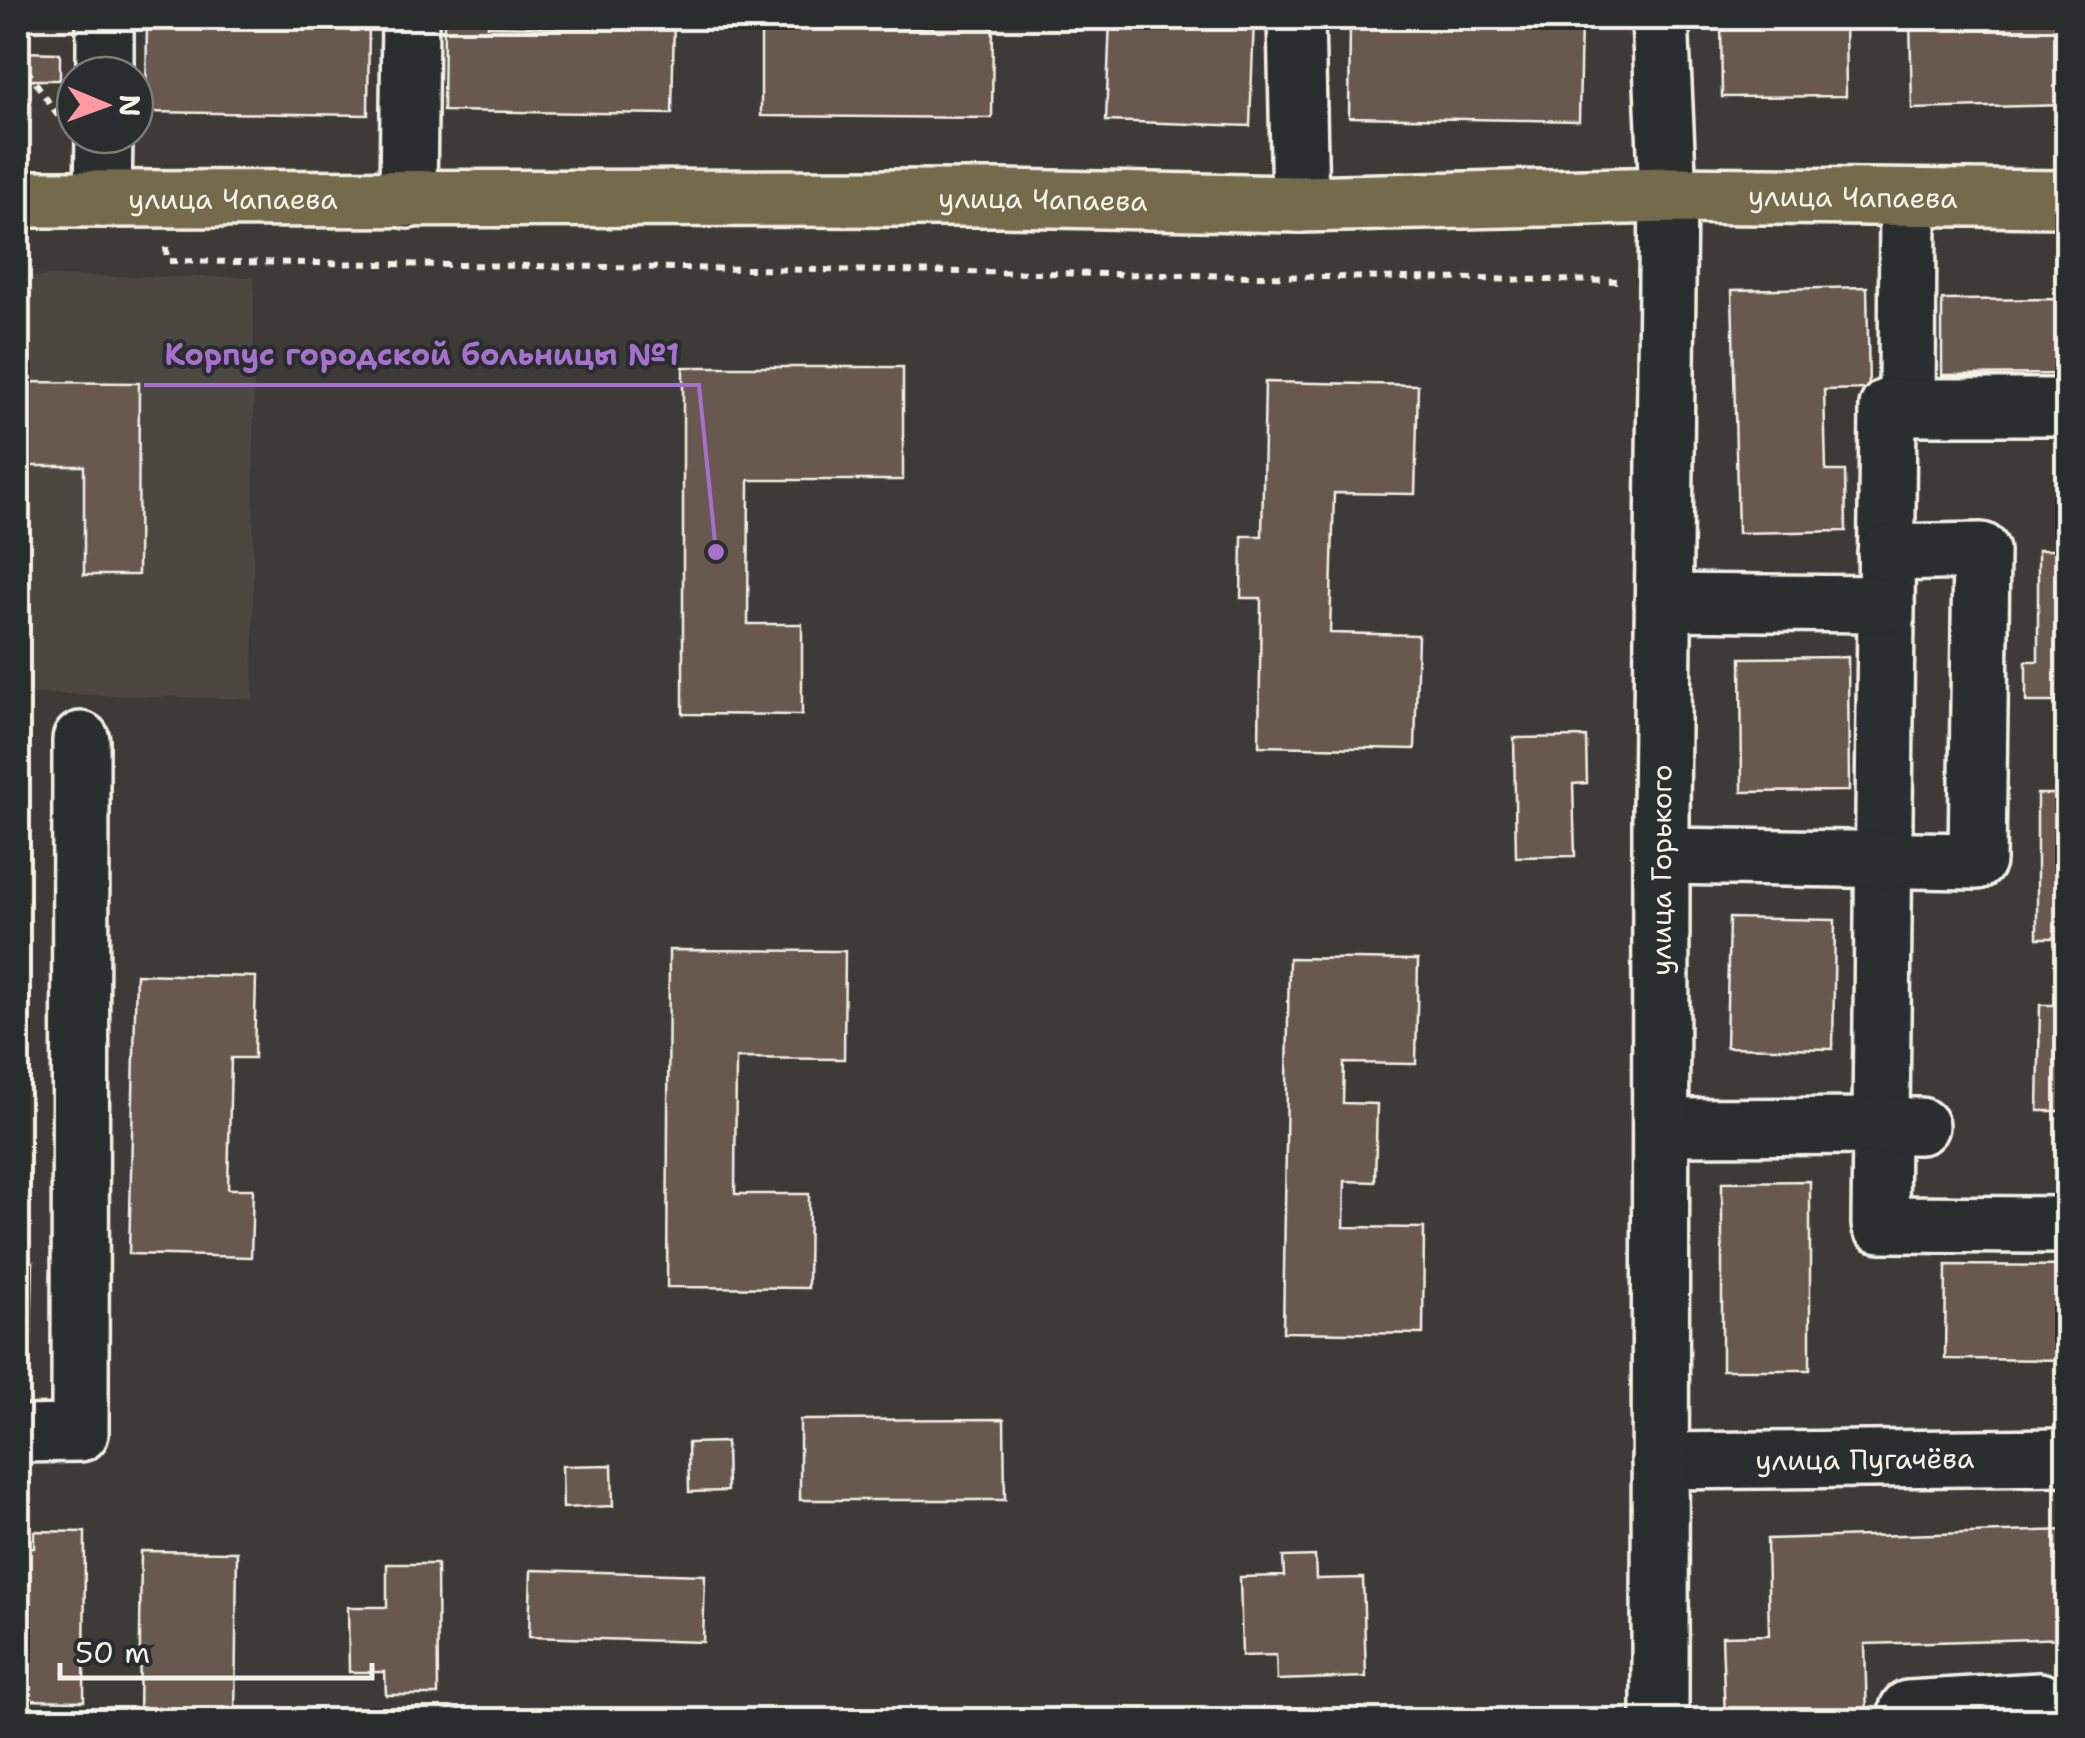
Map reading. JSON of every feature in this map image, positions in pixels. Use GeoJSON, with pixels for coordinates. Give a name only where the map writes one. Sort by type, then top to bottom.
{"type":"FeatureCollection","features":[{"type":"Feature","properties":{"kind":"main road","name":"улица Чапаева"},"geometry":{"type":"LineString","coordinates":[[18,199],[999,198],[1300,204],[1668,195],[2068,199]]}},
{"type":"Feature","properties":{"kind":"street"},"geometry":{"type":"LineString","coordinates":[[105,55],[106,18]]}},
{"type":"Feature","properties":{"kind":"street"},"geometry":{"type":"LineString","coordinates":[[408,200],[410,18]]}},
{"type":"Feature","properties":{"kind":"street"},"geometry":{"type":"LineString","coordinates":[[1296,18],[1300,204]]}},
{"type":"Feature","properties":{"kind":"street","name":"улица Горького"},"geometry":{"type":"LineString","coordinates":[[1660,18],[1668,195],[1661,856],[1660,1720]]}},
{"type":"Feature","properties":{"kind":"street"},"geometry":{"type":"LineString","coordinates":[[103,200],[104,155]]}},
{"type":"Feature","properties":{"kind":"street"},"geometry":{"type":"LineString","coordinates":[[1907,406],[1908,198]]}},
{"type":"Feature","properties":{"kind":"street"},"geometry":{"type":"LineString","coordinates":[[2068,408],[1888,406],[1884,857],[1901,1126],[1880,1224],[2068,1225]]}},
{"type":"Feature","properties":{"kind":"street"},"geometry":{"type":"LineString","coordinates":[[1661,856],[1977,861],[1981,552],[1886,579],[1663,602]]}},
{"type":"Feature","properties":{"kind":"street"},"geometry":{"type":"LineString","coordinates":[[18,1434],[80,1434],[81,740]]}},
{"type":"Feature","properties":{"kind":"street"},"geometry":{"type":"LineString","coordinates":[[1661,1127],[1901,1126]]}},
{"type":"Feature","properties":{"kind":"street","name":"улица Пугачёва"},"geometry":{"type":"LineString","coordinates":[[1660,1461],[2068,1456]]}},
{"type":"Feature","properties":{"kind":"street"},"geometry":{"type":"LineString","coordinates":[[1908,1720],[1908,1709],[2039,1701],[2040,1720]]}},
{"type":"Feature","properties":{"kind":"path"},"geometry":{"type":"LineString","coordinates":[[18,18],[18,56]]}},
{"type":"Feature","properties":{"kind":"path"},"geometry":{"type":"LineString","coordinates":[[164,201],[166,261],[1666,281]]}},
{"type":"Feature","properties":{"kind":"shaded area"},"geometry":{"type":"Polygon","coordinates":[[[18,276],[254,277],[253,699],[18,693],[18,276]]]}},
{"type":"Feature","properties":{"kind":"building"},"geometry":{"type":"Polygon","coordinates":[[[147,18],[235,18],[235,28],[312,29],[312,18],[369,18],[368,115],[155,112],[155,55],[147,55],[147,18]]]}},
{"type":"Feature","properties":{"kind":"building"},"geometry":{"type":"Polygon","coordinates":[[[444,18],[488,18],[488,26],[592,28],[592,18],[674,18],[672,114],[443,111],[444,18]]]}},
{"type":"Feature","properties":{"kind":"building"},"geometry":{"type":"Polygon","coordinates":[[[761,18],[847,18],[847,28],[933,28],[933,19],[993,20],[992,118],[761,116],[761,18]]]}},
{"type":"Feature","properties":{"kind":"building"},"geometry":{"type":"Polygon","coordinates":[[[1110,18],[1254,18],[1250,126],[1106,121],[1110,18]]]}},
{"type":"Feature","properties":{"kind":"building"},"geometry":{"type":"Polygon","coordinates":[[[1474,18],[1581,18],[1579,121],[1349,117],[1350,23],[1474,26],[1474,18]]]}},
{"type":"Feature","properties":{"kind":"building"},"geometry":{"type":"Polygon","coordinates":[[[1721,18],[1845,18],[1846,96],[1722,97],[1721,18]]]}},
{"type":"Feature","properties":{"kind":"building"},"geometry":{"type":"Polygon","coordinates":[[[1910,18],[2068,18],[2068,105],[1912,109],[1910,18]]]}},
{"type":"Feature","properties":{"kind":"building"},"geometry":{"type":"Polygon","coordinates":[[[18,52],[60,53],[55,55],[55,80],[18,80],[18,52]]]}},
{"type":"Feature","properties":{"kind":"building"},"geometry":{"type":"Polygon","coordinates":[[[1867,287],[1869,389],[1824,390],[1826,471],[1845,471],[1846,531],[1738,533],[1732,290],[1867,287]]]}},
{"type":"Feature","properties":{"kind":"building"},"geometry":{"type":"Polygon","coordinates":[[[2068,299],[2068,374],[1942,375],[1942,300],[2068,299]]]}},
{"type":"Feature","properties":{"kind":"building"},"geometry":{"type":"Polygon","coordinates":[[[683,367],[903,367],[903,480],[749,480],[748,624],[802,624],[802,715],[683,714],[683,367]]]}},
{"type":"Feature","properties":{"kind":"building"},"geometry":{"type":"Polygon","coordinates":[[[18,382],[139,383],[138,575],[84,575],[84,466],[18,466],[18,382]]]}},
{"type":"Feature","properties":{"kind":"building"},"geometry":{"type":"Polygon","coordinates":[[[1265,382],[1418,385],[1415,494],[1334,493],[1330,633],[1418,635],[1415,749],[1259,746],[1261,598],[1241,598],[1242,536],[1262,536],[1265,382]]]}},
{"type":"Feature","properties":{"kind":"building"},"geometry":{"type":"Polygon","coordinates":[[[2038,550],[2068,550],[2068,702],[2026,702],[2026,661],[2038,661],[2038,550]]]}},
{"type":"Feature","properties":{"kind":"building"},"geometry":{"type":"Polygon","coordinates":[[[1848,657],[1849,791],[1742,792],[1741,658],[1848,657]]]}},
{"type":"Feature","properties":{"kind":"building"},"geometry":{"type":"Polygon","coordinates":[[[1586,737],[1587,783],[1573,784],[1575,856],[1516,857],[1514,738],[1586,737]]]}},
{"type":"Feature","properties":{"kind":"building"},"geometry":{"type":"Polygon","coordinates":[[[2037,794],[2068,794],[2068,938],[2037,938],[2037,794]]]}},
{"type":"Feature","properties":{"kind":"building"},"geometry":{"type":"Polygon","coordinates":[[[1729,918],[1835,920],[1833,1049],[1726,1047],[1729,918]]]}},
{"type":"Feature","properties":{"kind":"building"},"geometry":{"type":"Polygon","coordinates":[[[669,950],[845,951],[844,1059],[736,1058],[735,1194],[809,1194],[808,1288],[667,1287],[669,950]]]}},
{"type":"Feature","properties":{"kind":"building"},"geometry":{"type":"Polygon","coordinates":[[[1289,958],[1418,960],[1416,1064],[1344,1063],[1343,1103],[1377,1104],[1375,1182],[1345,1181],[1344,1227],[1424,1228],[1423,1334],[1283,1332],[1289,958]]]}},
{"type":"Feature","properties":{"kind":"building"},"geometry":{"type":"Polygon","coordinates":[[[136,974],[256,977],[254,1058],[231,1058],[228,1189],[253,1189],[251,1257],[129,1254],[136,974]]]}},
{"type":"Feature","properties":{"kind":"building"},"geometry":{"type":"Polygon","coordinates":[[[2040,1005],[2068,1005],[2068,1111],[2038,1111],[2040,1005]]]}},
{"type":"Feature","properties":{"kind":"building"},"geometry":{"type":"Polygon","coordinates":[[[1810,1181],[1810,1370],[1722,1370],[1722,1182],[1810,1181]]]}},
{"type":"Feature","properties":{"kind":"building"},"geometry":{"type":"Polygon","coordinates":[[[18,1261],[33,1262],[31,1343],[18,1343],[18,1261]]]}},
{"type":"Feature","properties":{"kind":"building"},"geometry":{"type":"Polygon","coordinates":[[[1946,1265],[2068,1266],[2068,1360],[1945,1359],[1946,1265]]]}},
{"type":"Feature","properties":{"kind":"building"},"geometry":{"type":"Polygon","coordinates":[[[1004,1419],[1005,1500],[800,1500],[800,1420],[1004,1419]]]}},
{"type":"Feature","properties":{"kind":"building"},"geometry":{"type":"Polygon","coordinates":[[[726,1442],[727,1491],[689,1492],[688,1443],[726,1442]]]}},
{"type":"Feature","properties":{"kind":"building"},"geometry":{"type":"Polygon","coordinates":[[[612,1465],[613,1506],[563,1508],[562,1466],[612,1465]]]}},
{"type":"Feature","properties":{"kind":"building"},"geometry":{"type":"Polygon","coordinates":[[[2068,1530],[2068,1638],[1865,1644],[1867,1720],[1725,1720],[1722,1636],[1769,1635],[1767,1539],[2068,1530]]]}},
{"type":"Feature","properties":{"kind":"building"},"geometry":{"type":"Polygon","coordinates":[[[34,1531],[85,1532],[84,1701],[18,1700],[18,1548],[34,1548],[34,1531]]]}},
{"type":"Feature","properties":{"kind":"building"},"geometry":{"type":"Polygon","coordinates":[[[141,1551],[237,1552],[235,1720],[139,1720],[141,1551]]]}},
{"type":"Feature","properties":{"kind":"building"},"geometry":{"type":"Polygon","coordinates":[[[1315,1556],[1316,1579],[1363,1578],[1366,1677],[1277,1680],[1276,1655],[1242,1656],[1240,1577],[1284,1576],[1283,1557],[1315,1556]]]}},
{"type":"Feature","properties":{"kind":"building"},"geometry":{"type":"Polygon","coordinates":[[[387,1564],[437,1564],[438,1695],[386,1695],[385,1672],[349,1672],[348,1607],[387,1607],[387,1564]]]}},
{"type":"Feature","properties":{"kind":"building"},"geometry":{"type":"Polygon","coordinates":[[[531,1570],[705,1575],[703,1642],[529,1637],[531,1570]]]}},
{"type":"Feature","properties":{"kind":"place","name":"Корпус городской больницы №1"},"geometry":{"type":"Point","coordinates":[716,552]}}]}
